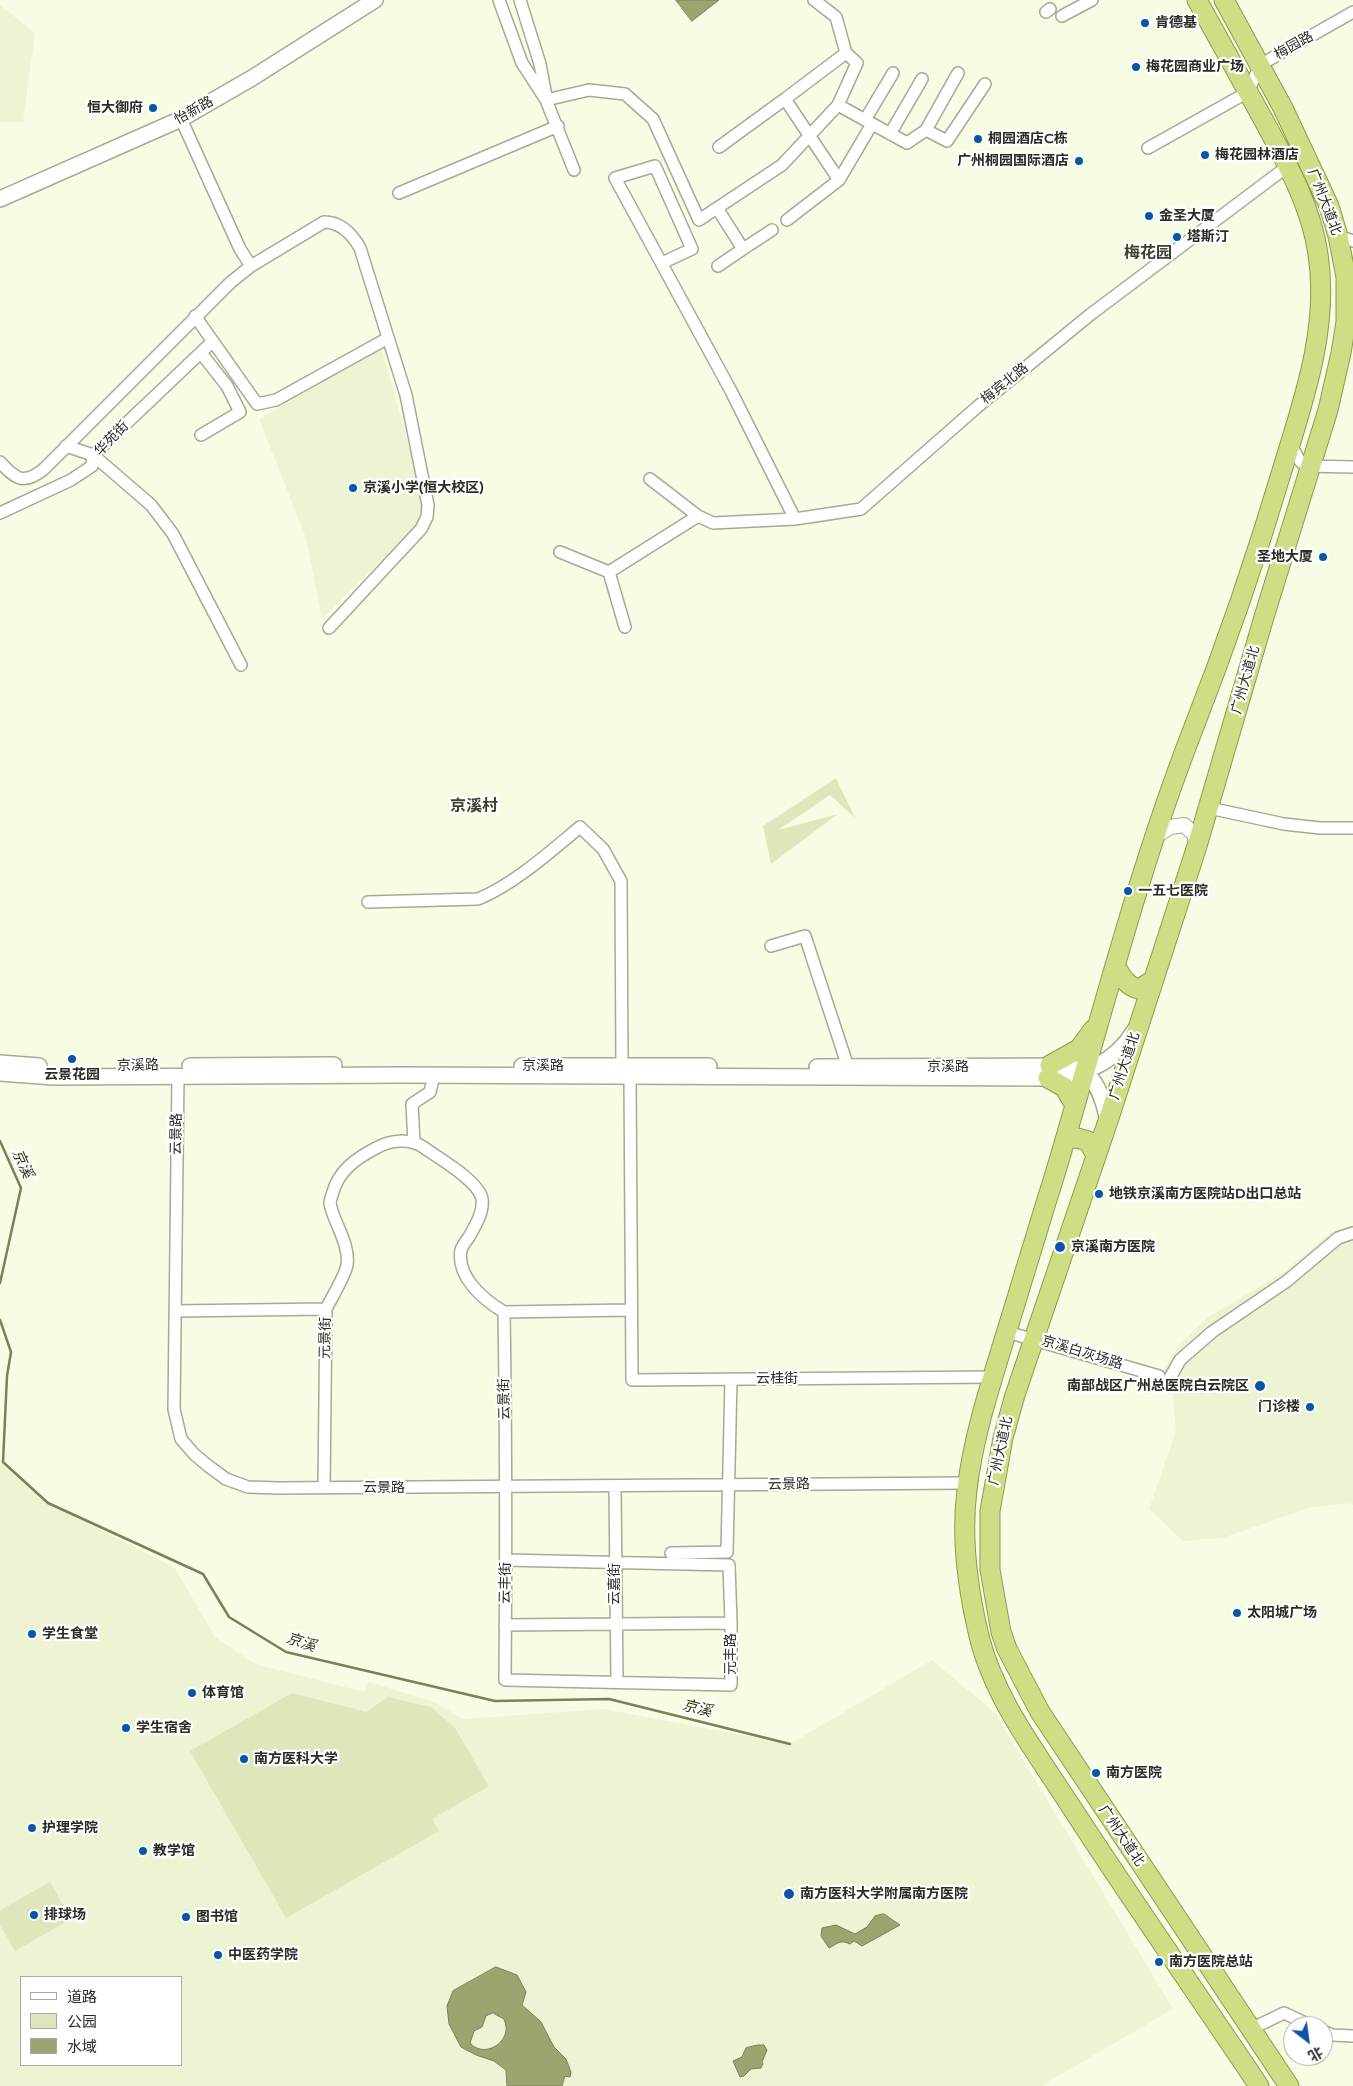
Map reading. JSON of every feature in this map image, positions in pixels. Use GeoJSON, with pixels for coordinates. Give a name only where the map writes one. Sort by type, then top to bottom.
{"type":"FeatureCollection","features":[{"type":"Feature","properties":{"kind":"highway","name":"广州大道北"},"geometry":{"type":"LineString","coordinates":[[1197,0],[1299,188],[1312,225],[1318,254],[1321,291],[1319,329],[1312,368],[1239,610],[1178,771],[1156,836],[993,1377],[968,1483],[965,1533],[974,1615],[984,1654],[1004,1699],[1103,1856],[1259,2086]]}},
{"type":"Feature","properties":{"kind":"highway","name":"广州大道北"},"geometry":{"type":"LineString","coordinates":[[1224,0],[1286,115],[1346,239],[1346,322],[1335,384],[1264,617],[1198,846],[1152,981],[1108,1121],[1015,1395],[1003,1438],[990,1511],[989,1548],[990,1570],[1001,1632],[1027,1688],[1045,1720],[1289,2086]]}},
{"type":"Feature","properties":{"kind":"highway"},"geometry":{"type":"LineString","coordinates":[[1116,965],[1124,979],[1134,988],[1139,989],[1152,981]]}},
{"type":"Feature","properties":{"kind":"highway"},"geometry":{"type":"LineString","coordinates":[[1075,1105],[1064,1087],[1049,1071],[1079,1049],[1102,1016]]}},
{"type":"Feature","properties":{"kind":"highway"},"geometry":{"type":"LineString","coordinates":[[1065,1140],[1077,1138],[1088,1141],[1096,1155]]}},
{"type":"Feature","properties":{"kind":"main road","name":"怡新路"},"geometry":{"type":"LineString","coordinates":[[0,188],[154,122],[192,103],[356,0]]}},
{"type":"Feature","properties":{"kind":"main road","name":"怡新路"},"geometry":{"type":"LineString","coordinates":[[0,199],[181,120],[252,78],[375,0]]}},
{"type":"Feature","properties":{"kind":"main road","name":"京溪路"},"geometry":{"type":"LineString","coordinates":[[0,1074],[53,1077],[434,1075],[848,1067],[1049,1071],[1063,1077],[1085,1072],[1119,1051],[1140,1020]]}},
{"type":"Feature","properties":{"kind":"main road","name":"京溪路"},"geometry":{"type":"LineString","coordinates":[[0,1063],[64,1067],[283,1064],[626,1071],[1049,1071]]}},
{"type":"Feature","properties":{"kind":"main road"},"geometry":{"type":"LineString","coordinates":[[1085,1072],[1101,1095],[1108,1121]]}},
{"type":"Feature","properties":{"kind":"street"},"geometry":{"type":"LineString","coordinates":[[499,0],[522,62],[546,100],[574,170]]}},
{"type":"Feature","properties":{"kind":"street"},"geometry":{"type":"LineString","coordinates":[[520,0],[540,64],[546,100]]}},
{"type":"Feature","properties":{"kind":"street"},"geometry":{"type":"LineString","coordinates":[[546,100],[589,90],[625,94],[653,119],[699,220],[782,166],[838,105],[857,62],[846,53],[836,17],[814,0]]}},
{"type":"Feature","properties":{"kind":"street"},"geometry":{"type":"LineString","coordinates":[[1062,16],[1092,0]]}},
{"type":"Feature","properties":{"kind":"street","name":"梅园路"},"geometry":{"type":"LineString","coordinates":[[1248,92],[1260,65],[1353,12]]}},
{"type":"Feature","properties":{"kind":"street"},"geometry":{"type":"LineString","coordinates":[[719,147],[846,53]]}},
{"type":"Feature","properties":{"kind":"street"},"geometry":{"type":"LineString","coordinates":[[786,220],[838,180],[893,73]]}},
{"type":"Feature","properties":{"kind":"street"},"geometry":{"type":"LineString","coordinates":[[838,105],[907,143],[926,130],[958,74]]}},
{"type":"Feature","properties":{"kind":"street"},"geometry":{"type":"LineString","coordinates":[[890,134],[922,79]]}},
{"type":"Feature","properties":{"kind":"street"},"geometry":{"type":"LineString","coordinates":[[926,130],[947,141],[985,84]]}},
{"type":"Feature","properties":{"kind":"street"},"geometry":{"type":"LineString","coordinates":[[1148,148],[1248,92]]}},
{"type":"Feature","properties":{"kind":"street"},"geometry":{"type":"LineString","coordinates":[[785,99],[838,180]]}},
{"type":"Feature","properties":{"kind":"street"},"geometry":{"type":"LineString","coordinates":[[1266,125],[1286,115]]}},
{"type":"Feature","properties":{"kind":"street"},"geometry":{"type":"LineString","coordinates":[[181,120],[240,249],[251,266]]}},
{"type":"Feature","properties":{"kind":"street"},"geometry":{"type":"LineString","coordinates":[[398,193],[558,126]]}},
{"type":"Feature","properties":{"kind":"street"},"geometry":{"type":"LineString","coordinates":[[662,263],[692,249],[655,166],[614,178],[731,392],[795,519]]}},
{"type":"Feature","properties":{"kind":"street","name":"梅宾北路"},"geometry":{"type":"LineString","coordinates":[[698,516],[713,523],[795,519],[861,509],[976,408],[1091,314],[1288,166]]}},
{"type":"Feature","properties":{"kind":"street"},"geometry":{"type":"LineString","coordinates":[[717,208],[743,249]]}},
{"type":"Feature","properties":{"kind":"street"},"geometry":{"type":"LineString","coordinates":[[0,462],[8,471],[27,480],[44,469],[195,316],[251,266],[324,222],[335,224],[349,232],[360,248],[412,419],[428,505],[427,517],[421,529],[329,628]]}},
{"type":"Feature","properties":{"kind":"street"},"geometry":{"type":"LineString","coordinates":[[718,266],[772,230]]}},
{"type":"Feature","properties":{"kind":"street"},"geometry":{"type":"LineString","coordinates":[[195,316],[258,404],[276,400],[388,338]]}},
{"type":"Feature","properties":{"kind":"street","name":"华苑街"},"geometry":{"type":"LineString","coordinates":[[0,513],[78,475],[92,466],[93,455],[212,342]]}},
{"type":"Feature","properties":{"kind":"street"},"geometry":{"type":"LineString","coordinates":[[200,435],[240,412],[228,386],[201,353]]}},
{"type":"Feature","properties":{"kind":"street"},"geometry":{"type":"LineString","coordinates":[[1290,444],[1303,464],[1311,467],[1353,468]]}},
{"type":"Feature","properties":{"kind":"street"},"geometry":{"type":"LineString","coordinates":[[66,446],[93,455],[151,505],[173,534],[241,665]]}},
{"type":"Feature","properties":{"kind":"street"},"geometry":{"type":"LineString","coordinates":[[609,572],[698,516],[650,479]]}},
{"type":"Feature","properties":{"kind":"street"},"geometry":{"type":"LineString","coordinates":[[560,552],[609,572]]}},
{"type":"Feature","properties":{"kind":"street"},"geometry":{"type":"LineString","coordinates":[[609,572],[625,627]]}},
{"type":"Feature","properties":{"kind":"street"},"geometry":{"type":"LineString","coordinates":[[1209,808],[1284,824],[1320,828],[1353,828]]}},
{"type":"Feature","properties":{"kind":"street"},"geometry":{"type":"LineString","coordinates":[[1156,836],[1170,827],[1184,825],[1194,834],[1198,846]]}},
{"type":"Feature","properties":{"kind":"street","name":"云桂街"},"geometry":{"type":"LineString","coordinates":[[368,902],[478,899],[492,894],[542,858],[580,827],[603,850],[621,881],[632,1380],[993,1377]]}},
{"type":"Feature","properties":{"kind":"street"},"geometry":{"type":"LineString","coordinates":[[771,946],[805,936],[848,1067]]}},
{"type":"Feature","properties":{"kind":"street"},"geometry":{"type":"LineString","coordinates":[[414,1143],[412,1104],[430,1092],[434,1075]]}},
{"type":"Feature","properties":{"kind":"street","name":"云景路"},"geometry":{"type":"LineString","coordinates":[[178,1076],[174,1409],[181,1439],[194,1454],[226,1479],[248,1487],[324,1488],[968,1483]]}},
{"type":"Feature","properties":{"kind":"street"},"geometry":{"type":"LineString","coordinates":[[326,1309],[347,1265],[343,1235],[330,1202],[335,1183],[345,1169],[360,1157],[379,1146],[407,1140],[450,1166],[475,1186],[482,1198],[481,1214],[461,1249],[462,1266],[468,1282],[492,1305],[504,1312],[630,1310]]}},
{"type":"Feature","properties":{"kind":"street","name":"京溪白灰场路"},"geometry":{"type":"LineString","coordinates":[[1007,1332],[1034,1338],[1165,1377],[1180,1360],[1212,1332],[1288,1281],[1338,1238],[1353,1233]]}},
{"type":"Feature","properties":{"kind":"street","name":"元景街"},"geometry":{"type":"LineString","coordinates":[[175,1311],[326,1309],[324,1488]]}},
{"type":"Feature","properties":{"kind":"street","name":"云景街"},"geometry":{"type":"LineString","coordinates":[[504,1312],[507,1487]]}},
{"type":"Feature","properties":{"kind":"street"},"geometry":{"type":"LineString","coordinates":[[671,1553],[727,1552],[731,1379]]}},
{"type":"Feature","properties":{"kind":"street","name":"云嘉街"},"geometry":{"type":"LineString","coordinates":[[615,1486],[617,1682]]}},
{"type":"Feature","properties":{"kind":"street","name":"云丰街"},"geometry":{"type":"LineString","coordinates":[[505,1680],[507,1487]]}},
{"type":"Feature","properties":{"kind":"street"},"geometry":{"type":"LineString","coordinates":[[506,1560],[729,1565],[731,1623]]}},
{"type":"Feature","properties":{"kind":"street","name":"元丰路"},"geometry":{"type":"LineString","coordinates":[[505,1680],[732,1685],[731,1623],[506,1625]]}},
{"type":"Feature","properties":{"kind":"street"},"geometry":{"type":"LineString","coordinates":[[1251,2030],[1284,2014],[1289,2016]]}},
{"type":"Feature","properties":{"kind":"street"},"geometry":{"type":"LineString","coordinates":[[1333,2035],[1353,2036]]}},
{"type":"Feature","properties":{"kind":"shaded area"},"geometry":{"type":"Polygon","coordinates":[[[0,5],[35,33],[23,122],[0,122],[0,5]]]}},
{"type":"Feature","properties":{"kind":"shaded area","name":"京溪小学(恒大校区)"},"geometry":{"type":"Polygon","coordinates":[[[381,347],[417,474],[423,501],[422,520],[322,619],[306,538],[259,419],[381,347]]]}},
{"type":"Feature","properties":{"kind":"shaded area","name":"南部战区广州总医院白云院区"},"geometry":{"type":"Polygon","coordinates":[[[1353,1225],[1353,1505],[1350,1503],[1308,1508],[1223,1538],[1183,1541],[1149,1509],[1176,1431],[1173,1397],[1159,1376],[1181,1342],[1210,1316],[1284,1272],[1329,1234],[1353,1225]]]}},
{"type":"Feature","properties":{"kind":"shaded area"},"geometry":{"type":"Polygon","coordinates":[[[0,1460],[48,1503],[175,1568],[215,1637],[255,1664],[364,1692],[369,1682],[434,1702],[464,1719],[604,1709],[790,1744],[932,1660],[995,1713],[1173,2009],[1041,2086],[0,2086],[0,1460]]]}},
{"type":"Feature","properties":{"kind":"green space"},"geometry":{"type":"Polygon","coordinates":[[[836,778],[855,818],[830,795],[778,830],[838,814],[771,864],[763,826],[836,778]]]}},
{"type":"Feature","properties":{"kind":"green space"},"geometry":{"type":"Polygon","coordinates":[[[292,1693],[366,1712],[388,1697],[431,1707],[455,1728],[489,1786],[432,1819],[439,1831],[286,1918],[190,1751],[292,1693]]]}},
{"type":"Feature","properties":{"kind":"green space","name":"排球场"},"geometry":{"type":"Polygon","coordinates":[[[50,1882],[71,1919],[15,1951],[0,1925],[0,1910],[50,1882]]]}},
{"type":"Feature","properties":{"kind":"water"},"geometry":{"type":"Polygon","coordinates":[[[676,0],[719,0],[692,21],[676,0]]]}},
{"type":"Feature","properties":{"kind":"water"},"geometry":{"type":"Polygon","coordinates":[[[884,1914],[900,1925],[862,1946],[854,1941],[850,1944],[839,1943],[829,1948],[821,1936],[822,1928],[836,1925],[855,1934],[867,1927],[875,1916],[884,1914]]]}},
{"type":"Feature","properties":{"kind":"water"},"geometry":{"type":"Polygon","coordinates":[[[496,1967],[517,1975],[526,1992],[522,2005],[541,2022],[554,2047],[566,2059],[571,2072],[570,2077],[565,2076],[562,2086],[507,2086],[506,2070],[494,2061],[476,2055],[461,2047],[449,2024],[447,2006],[453,1991],[496,1967]],[[493,2013],[486,2016],[482,2027],[474,2031],[470,2043],[480,2049],[496,2046],[501,2042],[506,2031],[504,2019],[493,2013]]]}},
{"type":"Feature","properties":{"kind":"water"},"geometry":{"type":"Polygon","coordinates":[[[764,2045],[767,2050],[761,2068],[751,2069],[744,2076],[740,2077],[733,2061],[742,2057],[746,2048],[764,2045]]]}},
{"type":"Feature","properties":{"kind":"waterway","name":"京溪"},"geometry":{"type":"LineString","coordinates":[[0,1141],[21,1188],[0,1283]]}},
{"type":"Feature","properties":{"kind":"waterway","name":"京溪"},"geometry":{"type":"LineString","coordinates":[[0,1320],[11,1352],[7,1376],[3,1462],[48,1503],[203,1574],[229,1617],[286,1652],[495,1701],[609,1699],[790,1744]]}},
{"type":"Feature","properties":{"kind":"place","name":"肯德基"},"geometry":{"type":"Point","coordinates":[1145,23]}},
{"type":"Feature","properties":{"kind":"place","name":"梅花园商业广场"},"geometry":{"type":"Point","coordinates":[1136,67]}},
{"type":"Feature","properties":{"kind":"place","name":"恒大御府"},"geometry":{"type":"Point","coordinates":[153,108]}},
{"type":"Feature","properties":{"kind":"place","name":"桐园酒店C栋"},"geometry":{"type":"Point","coordinates":[978,139]}},
{"type":"Feature","properties":{"kind":"place","name":"梅花园林酒店"},"geometry":{"type":"Point","coordinates":[1205,155]}},
{"type":"Feature","properties":{"kind":"place","name":"广州桐园国际酒店"},"geometry":{"type":"Point","coordinates":[1079,161]}},
{"type":"Feature","properties":{"kind":"place","name":"金圣大厦"},"geometry":{"type":"Point","coordinates":[1149,216]}},
{"type":"Feature","properties":{"kind":"place","name":"塔斯汀"},"geometry":{"type":"Point","coordinates":[1177,237]}},
{"type":"Feature","properties":{"kind":"place","name":"京溪小学(恒大校区)"},"geometry":{"type":"Point","coordinates":[353,488]}},
{"type":"Feature","properties":{"kind":"place","name":"圣地大厦"},"geometry":{"type":"Point","coordinates":[1323,557]}},
{"type":"Feature","properties":{"kind":"place","name":"一五七医院"},"geometry":{"type":"Point","coordinates":[1128,891]}},
{"type":"Feature","properties":{"kind":"place","name":"云景花园"},"geometry":{"type":"Point","coordinates":[72,1059]}},
{"type":"Feature","properties":{"kind":"place","name":"地铁京溪南方医院站D出口总站"},"geometry":{"type":"Point","coordinates":[1099,1194]}},
{"type":"Feature","properties":{"kind":"place","name":"京溪南方医院"},"geometry":{"type":"Point","coordinates":[1060,1247]}},
{"type":"Feature","properties":{"kind":"place","name":"南部战区广州总医院白云院区"},"geometry":{"type":"Point","coordinates":[1260,1386]}},
{"type":"Feature","properties":{"kind":"place","name":"门诊楼"},"geometry":{"type":"Point","coordinates":[1310,1407]}},
{"type":"Feature","properties":{"kind":"place","name":"太阳城广场"},"geometry":{"type":"Point","coordinates":[1237,1613]}},
{"type":"Feature","properties":{"kind":"place","name":"学生食堂"},"geometry":{"type":"Point","coordinates":[32,1634]}},
{"type":"Feature","properties":{"kind":"place","name":"体育馆"},"geometry":{"type":"Point","coordinates":[192,1693]}},
{"type":"Feature","properties":{"kind":"place","name":"学生宿舍"},"geometry":{"type":"Point","coordinates":[126,1728]}},
{"type":"Feature","properties":{"kind":"place","name":"南方医科大学"},"geometry":{"type":"Point","coordinates":[244,1759]}},
{"type":"Feature","properties":{"kind":"place","name":"南方医院"},"geometry":{"type":"Point","coordinates":[1096,1773]}},
{"type":"Feature","properties":{"kind":"place","name":"护理学院"},"geometry":{"type":"Point","coordinates":[32,1828]}},
{"type":"Feature","properties":{"kind":"place","name":"教学馆"},"geometry":{"type":"Point","coordinates":[143,1851]}},
{"type":"Feature","properties":{"kind":"place","name":"南方医科大学附属南方医院"},"geometry":{"type":"Point","coordinates":[789,1894]}},
{"type":"Feature","properties":{"kind":"place","name":"排球场"},"geometry":{"type":"Point","coordinates":[34,1915]}},
{"type":"Feature","properties":{"kind":"place","name":"图书馆"},"geometry":{"type":"Point","coordinates":[186,1917]}},
{"type":"Feature","properties":{"kind":"place","name":"中医药学院"},"geometry":{"type":"Point","coordinates":[218,1955]}},
{"type":"Feature","properties":{"kind":"place","name":"南方医院总站"},"geometry":{"type":"Point","coordinates":[1159,1962]}},
{"type":"Feature","properties":{"kind":"district","name":"梅花园"},"geometry":{"type":"Point","coordinates":[1148,254]}},
{"type":"Feature","properties":{"kind":"district","name":"京溪村"},"geometry":{"type":"Point","coordinates":[474,807]}}]}
